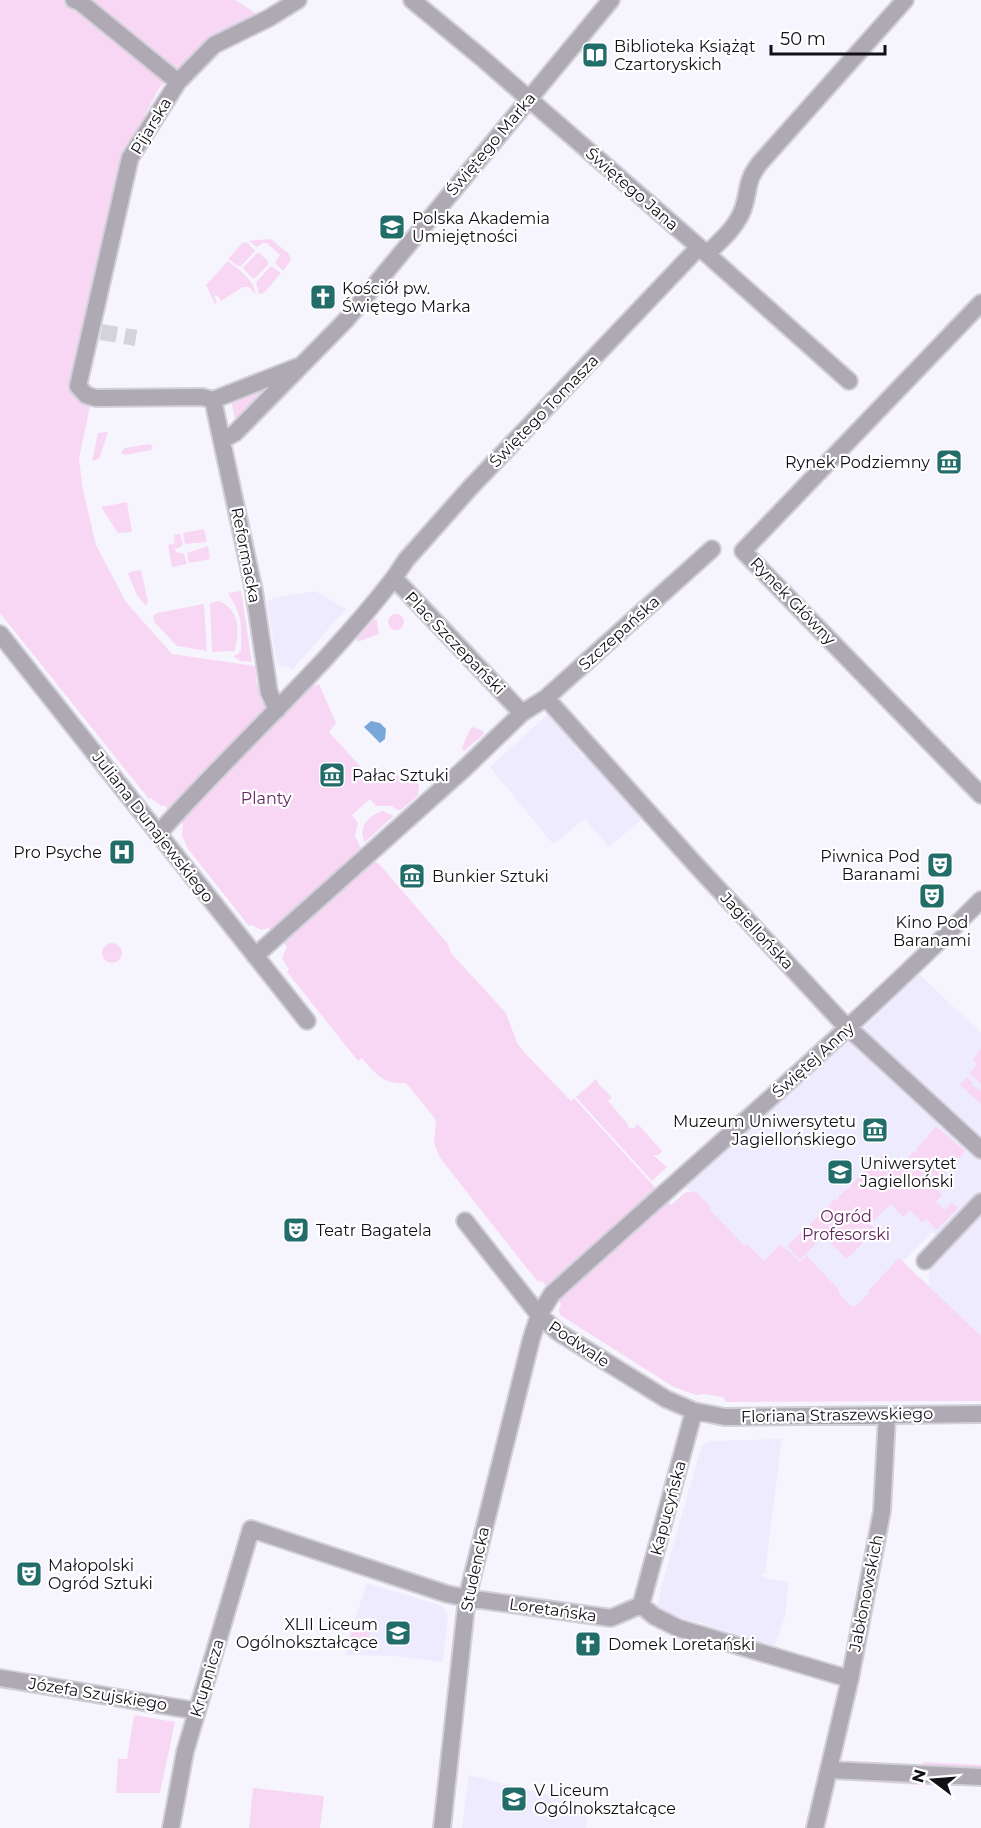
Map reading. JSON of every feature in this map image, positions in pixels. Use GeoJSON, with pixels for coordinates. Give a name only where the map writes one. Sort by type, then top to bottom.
{"type":"FeatureCollection","features":[{"type":"Feature","properties":{"kind":"street"},"geometry":{"type":"LineString","coordinates":[[74,0],[80,2],[178,82]]}},
{"type":"Feature","properties":{"kind":"street","name":"Pijarska"},"geometry":{"type":"LineString","coordinates":[[78,386],[95,331],[130,158],[178,82],[214,45],[269,18],[298,0]]}},
{"type":"Feature","properties":{"kind":"street","name":"Świętego Jana"},"geometry":{"type":"LineString","coordinates":[[412,0],[703,251],[849,381]]}},
{"type":"Feature","properties":{"kind":"street","name":"Świętego Marka"},"geometry":{"type":"LineString","coordinates":[[222,440],[235,433],[346,320],[611,0]]}},
{"type":"Feature","properties":{"kind":"street","name":"Świętego Tomasza"},"geometry":{"type":"LineString","coordinates":[[393,578],[406,560],[470,489],[703,251],[726,236],[740,215],[749,177],[905,0]]}},
{"type":"Feature","properties":{"kind":"street","name":"Rynek Główny"},"geometry":{"type":"LineString","coordinates":[[981,303],[743,551],[981,795]]}},
{"type":"Feature","properties":{"kind":"street","name":"Świętego Marka"},"geometry":{"type":"LineString","coordinates":[[78,386],[86,394],[96,398],[202,397],[213,400],[297,368]]}},
{"type":"Feature","properties":{"kind":"street","name":"Reformacka"},"geometry":{"type":"LineString","coordinates":[[213,400],[254,591],[269,692],[277,710]]}},
{"type":"Feature","properties":{"kind":"street","name":"Szczepańska"},"geometry":{"type":"LineString","coordinates":[[522,713],[546,698],[712,549]]}},
{"type":"Feature","properties":{"kind":"street","name":"Plac Szczepański"},"geometry":{"type":"LineString","coordinates":[[277,710],[378,599],[393,578],[522,713]]}},
{"type":"Feature","properties":{"kind":"street","name":"Juliana Dunajewskiego"},"geometry":{"type":"LineString","coordinates":[[0,634],[307,1021]]}},
{"type":"Feature","properties":{"kind":"street","name":"Jagiellońska"},"geometry":{"type":"LineString","coordinates":[[546,698],[695,864],[849,1028],[981,1150]]}},
{"type":"Feature","properties":{"kind":"street"},"geometry":{"type":"LineString","coordinates":[[158,834],[277,710]]}},
{"type":"Feature","properties":{"kind":"street"},"geometry":{"type":"LineString","coordinates":[[255,956],[522,713]]}},
{"type":"Feature","properties":{"kind":"street","name":"Świętej Anny"},"geometry":{"type":"LineString","coordinates":[[539,1315],[552,1294],[758,1119],[981,900]]}},
{"type":"Feature","properties":{"kind":"street"},"geometry":{"type":"LineString","coordinates":[[925,1261],[981,1202]]}},
{"type":"Feature","properties":{"kind":"street","name":"Podwale"},"geometry":{"type":"LineString","coordinates":[[465,1221],[539,1315],[568,1339],[666,1399],[694,1411]]}},
{"type":"Feature","properties":{"kind":"street","name":"Studencka"},"geometry":{"type":"LineString","coordinates":[[442,1828],[467,1598],[539,1315]]}},
{"type":"Feature","properties":{"kind":"street","name":"Floriana Straszewskiego"},"geometry":{"type":"LineString","coordinates":[[694,1411],[725,1417],[981,1414]]}},
{"type":"Feature","properties":{"kind":"street","name":"Kapucyńska"},"geometry":{"type":"LineString","coordinates":[[641,1605],[694,1411]]}},
{"type":"Feature","properties":{"kind":"street","name":"Jabłonowskich"},"geometry":{"type":"LineString","coordinates":[[815,1828],[850,1679],[882,1511],[887,1415]]}},
{"type":"Feature","properties":{"kind":"street","name":"Loretańska"},"geometry":{"type":"LineString","coordinates":[[251,1529],[447,1594],[467,1598],[611,1618],[641,1605]]}},
{"type":"Feature","properties":{"kind":"street","name":"Krupnicza"},"geometry":{"type":"LineString","coordinates":[[171,1828],[185,1752],[251,1529]]}},
{"type":"Feature","properties":{"kind":"street"},"geometry":{"type":"LineString","coordinates":[[641,1605],[654,1616],[678,1628],[850,1679]]}},
{"type":"Feature","properties":{"kind":"street","name":"Józefa Szujskiego"},"geometry":{"type":"LineString","coordinates":[[0,1678],[197,1711]]}},
{"type":"Feature","properties":{"kind":"street"},"geometry":{"type":"LineString","coordinates":[[830,1770],[981,1777]]}},
{"type":"Feature","properties":{"kind":"shaded area"},"geometry":{"type":"Polygon","coordinates":[[[315,591],[346,609],[292,670],[289,667],[277,665],[267,601],[272,598],[315,591]]]}},
{"type":"Feature","properties":{"kind":"shaded area"},"geometry":{"type":"Polygon","coordinates":[[[547,715],[576,745],[575,748],[583,758],[586,757],[642,819],[609,847],[585,819],[553,844],[490,767],[547,715]]]}},
{"type":"Feature","properties":{"kind":"shaded area","name":"Uniwersytet Jagielloński"},"geometry":{"type":"Polygon","coordinates":[[[919,974],[981,1033],[981,1142],[863,1029],[919,974]]]}},
{"type":"Feature","properties":{"kind":"shaded area","name":"Uniwersytet Jagielloński"},"geometry":{"type":"Polygon","coordinates":[[[850,1038],[981,1158],[981,1191],[937,1236],[932,1232],[853,1313],[764,1268],[684,1186],[850,1038]]]}},
{"type":"Feature","properties":{"kind":"shaded area","name":"Uniwersytet Jagielloński"},"geometry":{"type":"Polygon","coordinates":[[[981,1213],[981,1337],[929,1287],[929,1267],[981,1213]]]}},
{"type":"Feature","properties":{"kind":"shaded area"},"geometry":{"type":"Polygon","coordinates":[[[782,1439],[765,1573],[761,1574],[769,1579],[789,1582],[785,1616],[775,1646],[657,1610],[661,1588],[701,1447],[709,1441],[782,1439]]]}},
{"type":"Feature","properties":{"kind":"shaded area","name":"XLII Liceum Ogólnokształcące"},"geometry":{"type":"Polygon","coordinates":[[[367,1583],[442,1606],[448,1616],[443,1662],[394,1656],[346,1655],[347,1644],[367,1583]]]}},
{"type":"Feature","properties":{"kind":"shaded area","name":"V Liceum Ogólnokształcące"},"geometry":{"type":"Polygon","coordinates":[[[469,1775],[589,1805],[586,1828],[462,1828],[469,1775]]]}},
{"type":"Feature","properties":{"kind":"green space","name":"Planty"},"geometry":{"type":"Polygon","coordinates":[[[0,0],[235,0],[262,17],[185,68],[174,70],[158,90],[134,136],[94,277],[69,386],[81,402],[90,406],[79,459],[83,490],[96,545],[126,602],[172,654],[255,666],[257,685],[286,713],[311,687],[319,684],[336,723],[329,732],[370,777],[382,770],[419,784],[418,795],[400,811],[391,806],[376,806],[370,799],[352,815],[358,823],[355,836],[360,847],[380,865],[448,944],[451,953],[506,1013],[517,1043],[525,1053],[571,1101],[574,1098],[671,1205],[686,1192],[696,1192],[745,1246],[747,1244],[764,1261],[780,1245],[800,1262],[807,1256],[851,1306],[856,1306],[899,1258],[981,1336],[981,1401],[726,1402],[723,1397],[696,1395],[674,1387],[560,1315],[561,1304],[543,1282],[537,1281],[440,1158],[434,1143],[436,1120],[406,1083],[386,1080],[362,1058],[358,1061],[287,972],[289,970],[282,958],[287,947],[269,928],[261,930],[252,925],[249,926],[188,849],[182,836],[183,824],[165,806],[149,799],[0,613],[0,0]]]}},
{"type":"Feature","properties":{"kind":"green space"},"geometry":{"type":"Polygon","coordinates":[[[271,239],[289,254],[291,260],[283,271],[275,263],[280,255],[267,243],[257,247],[249,241],[271,239]]]}},
{"type":"Feature","properties":{"kind":"green space"},"geometry":{"type":"Polygon","coordinates":[[[243,242],[248,243],[255,251],[241,266],[238,266],[228,259],[243,242]]]}},
{"type":"Feature","properties":{"kind":"green space"},"geometry":{"type":"Polygon","coordinates":[[[257,253],[268,261],[268,265],[255,278],[252,278],[243,268],[257,253]]]}},
{"type":"Feature","properties":{"kind":"green space"},"geometry":{"type":"Polygon","coordinates":[[[228,261],[249,280],[255,294],[249,287],[243,287],[221,301],[217,295],[214,296],[217,303],[215,304],[206,285],[228,261]]]}},
{"type":"Feature","properties":{"kind":"green space"},"geometry":{"type":"Polygon","coordinates":[[[271,266],[281,273],[264,293],[259,294],[256,282],[271,266]]]}},
{"type":"Feature","properties":{"kind":"green space"},"geometry":{"type":"Polygon","coordinates":[[[261,390],[265,393],[236,424],[231,401],[261,390]]]}},
{"type":"Feature","properties":{"kind":"green space"},"geometry":{"type":"Polygon","coordinates":[[[108,432],[99,459],[92,461],[98,433],[108,432]]]}},
{"type":"Feature","properties":{"kind":"green space"},"geometry":{"type":"Polygon","coordinates":[[[150,444],[153,446],[151,450],[125,455],[121,453],[124,448],[150,444]]]}},
{"type":"Feature","properties":{"kind":"green space"},"geometry":{"type":"Polygon","coordinates":[[[127,502],[132,532],[118,533],[101,507],[127,502]]]}},
{"type":"Feature","properties":{"kind":"green space"},"geometry":{"type":"Polygon","coordinates":[[[204,529],[207,542],[185,544],[183,533],[204,529]]]}},
{"type":"Feature","properties":{"kind":"green space"},"geometry":{"type":"Polygon","coordinates":[[[180,534],[183,545],[175,549],[176,552],[184,554],[187,564],[172,567],[168,545],[175,543],[174,535],[180,534]]]}},
{"type":"Feature","properties":{"kind":"green space"},"geometry":{"type":"Polygon","coordinates":[[[208,546],[210,559],[189,563],[187,553],[208,546]]]}},
{"type":"Feature","properties":{"kind":"green space"},"geometry":{"type":"Polygon","coordinates":[[[141,570],[148,602],[146,606],[137,595],[128,574],[141,570]]]}},
{"type":"Feature","properties":{"kind":"green space"},"geometry":{"type":"Polygon","coordinates":[[[241,591],[252,662],[240,661],[233,656],[241,650],[241,626],[239,614],[228,593],[241,591]]]}},
{"type":"Feature","properties":{"kind":"green space"},"geometry":{"type":"Polygon","coordinates":[[[219,601],[231,610],[237,622],[235,651],[212,652],[210,603],[219,601]]]}},
{"type":"Feature","properties":{"kind":"green space"},"geometry":{"type":"Polygon","coordinates":[[[204,604],[207,651],[177,646],[154,622],[153,616],[157,613],[204,604]]]}},
{"type":"Feature","properties":{"kind":"green space"},"geometry":{"type":"Polygon","coordinates":[[[393,614],[399,614],[404,622],[402,628],[393,630],[388,625],[388,619],[393,614]]]}},
{"type":"Feature","properties":{"kind":"green space"},"geometry":{"type":"Polygon","coordinates":[[[374,619],[377,620],[379,634],[357,641],[357,638],[374,619]]]}},
{"type":"Feature","properties":{"kind":"green space"},"geometry":{"type":"Polygon","coordinates":[[[473,727],[483,731],[484,734],[464,751],[462,748],[473,727]]]}},
{"type":"Feature","properties":{"kind":"green space"},"geometry":{"type":"Polygon","coordinates":[[[383,811],[394,816],[365,842],[363,827],[369,818],[383,811]]]}},
{"type":"Feature","properties":{"kind":"green space"},"geometry":{"type":"Polygon","coordinates":[[[112,943],[119,946],[122,953],[119,960],[112,963],[105,960],[102,953],[105,946],[112,943]]]}},
{"type":"Feature","properties":{"kind":"green space"},"geometry":{"type":"Polygon","coordinates":[[[981,1049],[980,1083],[970,1073],[977,1065],[973,1059],[981,1049]]]}},
{"type":"Feature","properties":{"kind":"green space"},"geometry":{"type":"Polygon","coordinates":[[[967,1077],[973,1083],[972,1085],[981,1091],[981,1104],[960,1085],[967,1077]]]}},
{"type":"Feature","properties":{"kind":"green space"},"geometry":{"type":"Polygon","coordinates":[[[596,1079],[612,1097],[608,1101],[629,1128],[634,1128],[638,1124],[662,1151],[658,1155],[653,1155],[667,1167],[652,1181],[576,1097],[596,1079]]]}},
{"type":"Feature","properties":{"kind":"green space","name":"Ogród Profesorski"},"geometry":{"type":"Polygon","coordinates":[[[936,1126],[965,1151],[934,1186],[942,1195],[936,1202],[945,1210],[952,1203],[958,1208],[937,1230],[926,1219],[922,1222],[910,1210],[903,1217],[891,1204],[870,1224],[875,1230],[847,1259],[823,1236],[800,1260],[787,1246],[828,1207],[830,1208],[834,1199],[838,1200],[838,1197],[848,1188],[850,1189],[849,1187],[863,1173],[865,1174],[864,1172],[882,1155],[887,1162],[890,1160],[900,1169],[914,1151],[917,1153],[916,1149],[925,1139],[929,1139],[927,1137],[936,1126]]]}},
{"type":"Feature","properties":{"kind":"green space"},"geometry":{"type":"Polygon","coordinates":[[[355,1621],[371,1629],[365,1650],[363,1646],[348,1644],[355,1621]]]}},
{"type":"Feature","properties":{"kind":"green space"},"geometry":{"type":"Polygon","coordinates":[[[134,1715],[175,1722],[160,1793],[116,1793],[118,1759],[127,1759],[134,1715]]]}},
{"type":"Feature","properties":{"kind":"green space"},"geometry":{"type":"Polygon","coordinates":[[[923,1762],[981,1765],[981,1768],[923,1765],[923,1762]]]}},
{"type":"Feature","properties":{"kind":"green space"},"geometry":{"type":"Polygon","coordinates":[[[882,1780],[942,1783],[942,1786],[882,1783],[882,1780]]]}},
{"type":"Feature","properties":{"kind":"green space"},"geometry":{"type":"Polygon","coordinates":[[[253,1788],[324,1796],[320,1828],[249,1828],[253,1788]]]}},
{"type":"Feature","properties":{"kind":"water"},"geometry":{"type":"Polygon","coordinates":[[[371,721],[380,723],[386,729],[385,739],[380,743],[364,727],[371,721]]]}},
{"type":"Feature","properties":{"kind":"tunnel"},"geometry":{"type":"LineString","coordinates":[[101,332],[136,338]]}},
{"type":"Feature","properties":{"kind":"place","name":"Biblioteka Książąt Czartoryskich"},"geometry":{"type":"Point","coordinates":[595,55]}},
{"type":"Feature","properties":{"kind":"place","name":"Polska Akademia Umiejętności"},"geometry":{"type":"Point","coordinates":[392,227]}},
{"type":"Feature","properties":{"kind":"place","name":"Kościół pw. Świętego Marka"},"geometry":{"type":"Point","coordinates":[323,297]}},
{"type":"Feature","properties":{"kind":"place","name":"Rynek Podziemny"},"geometry":{"type":"Point","coordinates":[949,462]}},
{"type":"Feature","properties":{"kind":"place","name":"Pałac Sztuki"},"geometry":{"type":"Point","coordinates":[332,775]}},
{"type":"Feature","properties":{"kind":"place","name":"Pro Psyche"},"geometry":{"type":"Point","coordinates":[122,852]}},
{"type":"Feature","properties":{"kind":"place","name":"Piwnica Pod Baranami"},"geometry":{"type":"Point","coordinates":[940,865]}},
{"type":"Feature","properties":{"kind":"place","name":"Bunkier Sztuki"},"geometry":{"type":"Point","coordinates":[412,876]}},
{"type":"Feature","properties":{"kind":"place","name":"Kino Pod Baranami"},"geometry":{"type":"Point","coordinates":[932,896]}},
{"type":"Feature","properties":{"kind":"place","name":"Muzeum Uniwersytetu Jagiellońskiego"},"geometry":{"type":"Point","coordinates":[875,1130]}},
{"type":"Feature","properties":{"kind":"place","name":"Uniwersytet Jagielloński"},"geometry":{"type":"Point","coordinates":[840,1172]}},
{"type":"Feature","properties":{"kind":"place","name":"Teatr Bagatela"},"geometry":{"type":"Point","coordinates":[296,1230]}},
{"type":"Feature","properties":{"kind":"place","name":"Małopolski Ogród Sztuki"},"geometry":{"type":"Point","coordinates":[29,1574]}},
{"type":"Feature","properties":{"kind":"place","name":"XLII Liceum Ogólnokształcące"},"geometry":{"type":"Point","coordinates":[398,1633]}},
{"type":"Feature","properties":{"kind":"place","name":"Domek Loretański"},"geometry":{"type":"Point","coordinates":[588,1644]}},
{"type":"Feature","properties":{"kind":"place","name":"V Liceum Ogólnokształcące"},"geometry":{"type":"Point","coordinates":[514,1799]}}]}
